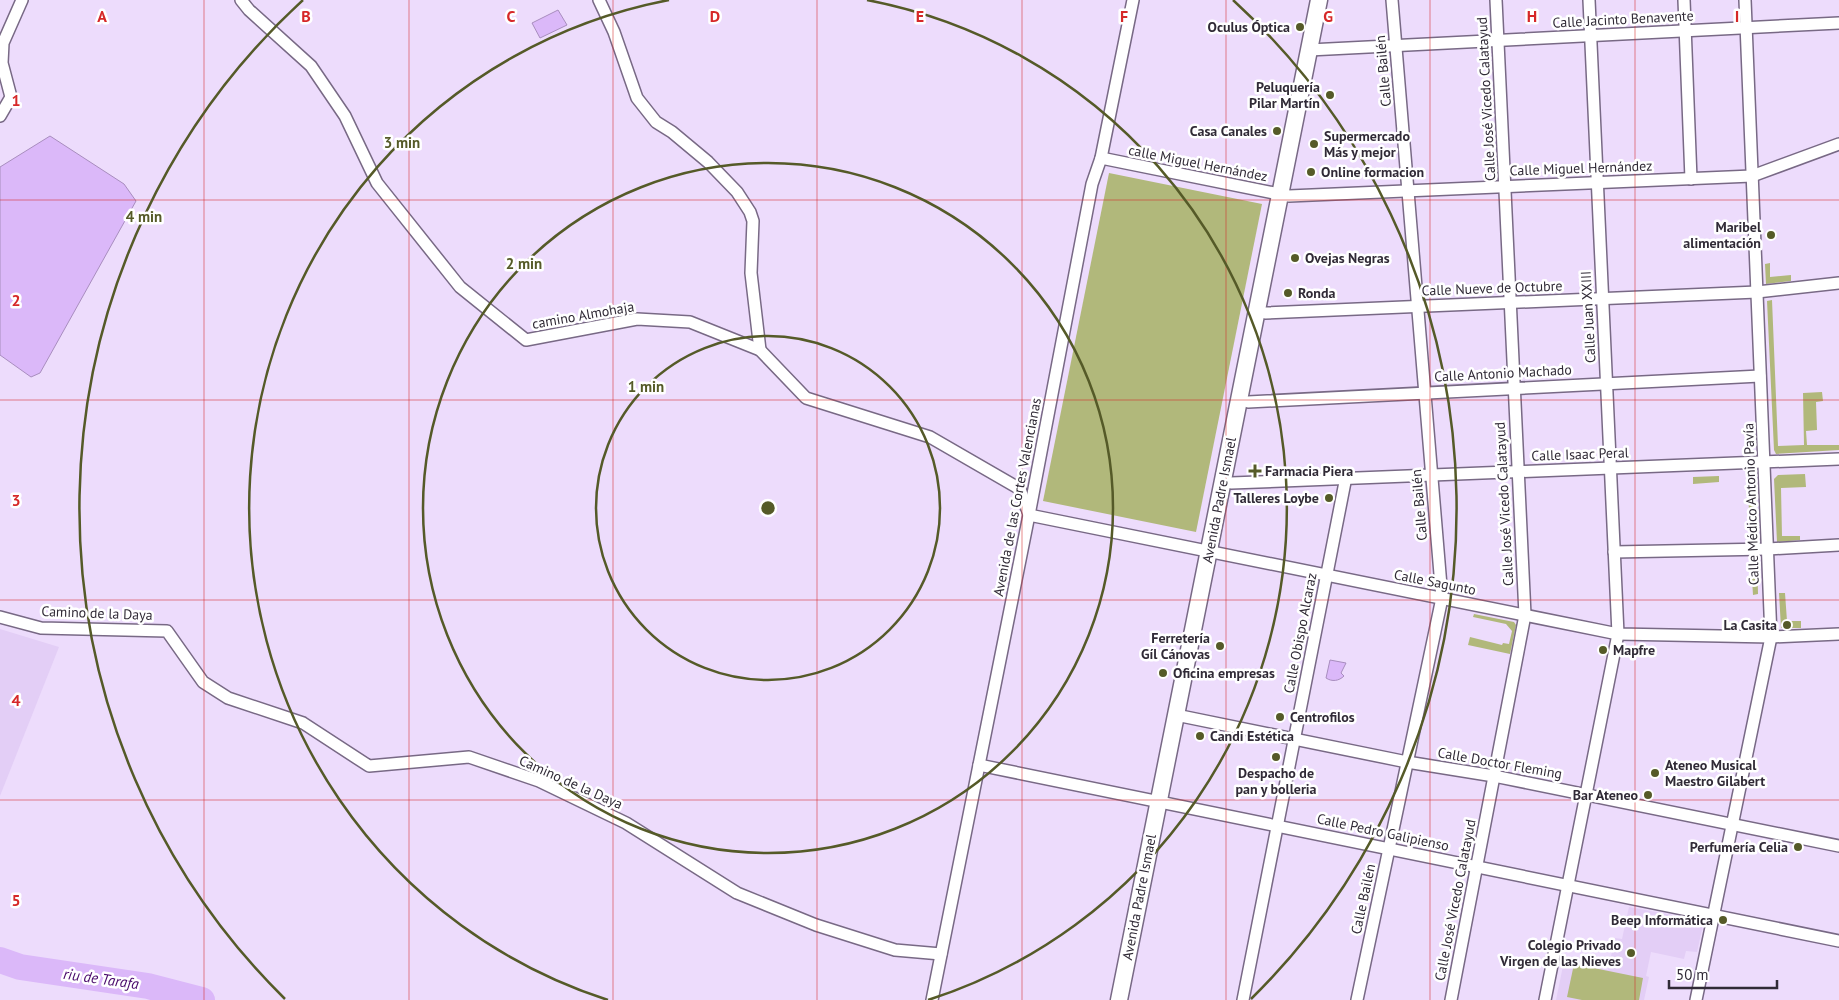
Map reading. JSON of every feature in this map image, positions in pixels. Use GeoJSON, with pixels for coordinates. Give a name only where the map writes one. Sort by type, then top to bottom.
{"type":"FeatureCollection","features":[{"type":"Feature","properties":{"kind":"main road","name":"Avenida Padre Ismael"},"geometry":{"type":"LineString","coordinates":[[1314,49],[1319,0]]}},
{"type":"Feature","properties":{"kind":"main road","name":"Avenida Padre Ismael"},"geometry":{"type":"LineString","coordinates":[[1128,1000],[1163,802],[1284,195],[1314,49],[1328,0]]}},
{"type":"Feature","properties":{"kind":"main road","name":"Avenida Padre Ismael"},"geometry":{"type":"LineString","coordinates":[[1213,552],[1231,483],[1248,402],[1284,195]]}},
{"type":"Feature","properties":{"kind":"main road","name":"Avenida Padre Ismael"},"geometry":{"type":"LineString","coordinates":[[1119,1000],[1163,802]]}},
{"type":"Feature","properties":{"kind":"street"},"geometry":{"type":"LineString","coordinates":[[0,116],[11,97],[2,63],[4,43],[22,0]]}},
{"type":"Feature","properties":{"kind":"street","name":"camino Almohaja"},"geometry":{"type":"LineString","coordinates":[[241,0],[249,10],[311,66],[345,116],[378,183],[460,287],[526,340],[636,320],[690,322],[760,350],[806,398],[930,436],[1020,489],[1029,515]]}},
{"type":"Feature","properties":{"kind":"street"},"geometry":{"type":"LineString","coordinates":[[599,0],[614,32],[637,98],[643,108],[656,122],[672,132],[708,162],[737,192],[750,212],[752,221],[751,273],[760,350]]}},
{"type":"Feature","properties":{"kind":"street","name":"Avenida de las Cortes Valencianas"},"geometry":{"type":"LineString","coordinates":[[932,1000],[1029,515],[1092,184],[1101,158],[1132,0]]}},
{"type":"Feature","properties":{"kind":"street","name":"Calle Bailén"},"geometry":{"type":"LineString","coordinates":[[1357,1000],[1442,598],[1392,0]]}},
{"type":"Feature","properties":{"kind":"street","name":"Calle José Vicedo Calatayud"},"geometry":{"type":"LineString","coordinates":[[1451,1000],[1524,615],[1496,0]]}},
{"type":"Feature","properties":{"kind":"street","name":"Calle Juan XXIII"},"geometry":{"type":"LineString","coordinates":[[1545,1000],[1618,634],[1588,0]]}},
{"type":"Feature","properties":{"kind":"street"},"geometry":{"type":"LineString","coordinates":[[1684,0],[1691,179]]}},
{"type":"Feature","properties":{"kind":"street","name":"Calle Médico Antonio Pavía"},"geometry":{"type":"LineString","coordinates":[[1696,1000],[1771,637],[1745,0]]}},
{"type":"Feature","properties":{"kind":"street","name":"Calle Jacinto Benavente"},"geometry":{"type":"LineString","coordinates":[[1314,49],[1839,24]]}},
{"type":"Feature","properties":{"kind":"street","name":"Calle Miguel Hernández"},"geometry":{"type":"LineString","coordinates":[[1284,195],[1752,176],[1839,144]]}},
{"type":"Feature","properties":{"kind":"street","name":"calle Miguel Hernández"},"geometry":{"type":"LineString","coordinates":[[1101,158],[1284,195]]}},
{"type":"Feature","properties":{"kind":"street","name":"Calle Nueve de Octubre"},"geometry":{"type":"LineString","coordinates":[[1265,313],[1757,292],[1839,283]]}},
{"type":"Feature","properties":{"kind":"street","name":"Calle Antonio Machado"},"geometry":{"type":"LineString","coordinates":[[1248,402],[1760,376]]}},
{"type":"Feature","properties":{"kind":"street","name":"Calle Isaac Peral"},"geometry":{"type":"LineString","coordinates":[[1231,483],[1839,459]]}},
{"type":"Feature","properties":{"kind":"street","name":"Calle Obispo Alcaraz"},"geometry":{"type":"LineString","coordinates":[[1243,1000],[1346,477]]}},
{"type":"Feature","properties":{"kind":"street","name":"Calle Sagunto"},"geometry":{"type":"LineString","coordinates":[[1029,515],[1618,634],[1771,637],[1839,634]]}},
{"type":"Feature","properties":{"kind":"street"},"geometry":{"type":"LineString","coordinates":[[1614,552],[1768,549],[1839,545]]}},
{"type":"Feature","properties":{"kind":"street","name":"Camino de la Daya"},"geometry":{"type":"LineString","coordinates":[[0,617],[41,628],[167,631],[204,682],[228,698],[303,723],[369,766],[470,757],[539,781],[626,823],[737,893],[816,925],[895,950],[941,954]]}},
{"type":"Feature","properties":{"kind":"street","name":"Calle Doctor Fleming"},"geometry":{"type":"LineString","coordinates":[[1180,716],[1407,762],[1494,776],[1586,794],[1839,846]]}},
{"type":"Feature","properties":{"kind":"street","name":"Calle Pedro Galipienso"},"geometry":{"type":"LineString","coordinates":[[979,765],[1839,941]]}},
{"type":"Feature","properties":{"kind":"shaded area"},"geometry":{"type":"Polygon","coordinates":[[[558,10],[567,25],[540,38],[532,23],[558,10]]]}},
{"type":"Feature","properties":{"kind":"shaded area"},"geometry":{"type":"Polygon","coordinates":[[[50,136],[124,184],[136,201],[40,373],[31,377],[0,355],[0,167],[50,136]]]}},
{"type":"Feature","properties":{"kind":"shaded area"},"geometry":{"type":"Polygon","coordinates":[[[0,629],[59,647],[0,796],[0,629]]]}},
{"type":"Feature","properties":{"kind":"shaded area"},"geometry":{"type":"Polygon","coordinates":[[[1330,660],[1346,663],[1341,673],[1344,676],[1340,679],[1326,678],[1330,660]]]}},
{"type":"Feature","properties":{"kind":"shaded area","name":"Colegio Privado Virgen de las Nieves"},"geometry":{"type":"Polygon","coordinates":[[[1629,907],[1699,920],[1703,925],[1697,952],[1686,951],[1684,959],[1651,952],[1646,976],[1649,977],[1644,1000],[1556,1000],[1564,961],[1608,970],[1615,938],[1622,939],[1629,907]]]}},
{"type":"Feature","properties":{"kind":"green space"},"geometry":{"type":"Polygon","coordinates":[[[1109,173],[1262,204],[1196,532],[1043,501],[1109,173]]]}},
{"type":"Feature","properties":{"kind":"green space"},"geometry":{"type":"Polygon","coordinates":[[[1770,263],[1770,277],[1791,275],[1791,281],[1766,284],[1765,264],[1770,263]]]}},
{"type":"Feature","properties":{"kind":"green space"},"geometry":{"type":"Polygon","coordinates":[[[1772,300],[1778,446],[1804,445],[1803,393],[1822,392],[1823,401],[1816,402],[1817,430],[1806,431],[1807,445],[1839,445],[1839,450],[1776,454],[1774,450],[1767,301],[1772,300]]]}},
{"type":"Feature","properties":{"kind":"green space"},"geometry":{"type":"Polygon","coordinates":[[[1805,474],[1806,487],[1781,488],[1782,536],[1800,536],[1800,540],[1777,542],[1774,479],[1778,475],[1805,474]]]}},
{"type":"Feature","properties":{"kind":"green space"},"geometry":{"type":"Polygon","coordinates":[[[1747,475],[1754,481],[1756,527],[1750,528],[1747,475]]]}},
{"type":"Feature","properties":{"kind":"green space"},"geometry":{"type":"Polygon","coordinates":[[[1719,476],[1719,482],[1693,484],[1693,477],[1719,476]]]}},
{"type":"Feature","properties":{"kind":"green space"},"geometry":{"type":"Polygon","coordinates":[[[1757,560],[1758,594],[1753,595],[1751,561],[1757,560]]]}},
{"type":"Feature","properties":{"kind":"green space"},"geometry":{"type":"Polygon","coordinates":[[[1779,593],[1785,593],[1787,621],[1801,621],[1801,628],[1781,628],[1779,593]]]}},
{"type":"Feature","properties":{"kind":"green space"},"geometry":{"type":"Polygon","coordinates":[[[1474,614],[1514,622],[1516,625],[1510,654],[1468,645],[1470,637],[1502,645],[1503,643],[1509,644],[1512,631],[1506,624],[1473,617],[1474,614]]]}},
{"type":"Feature","properties":{"kind":"green space"},"geometry":{"type":"Polygon","coordinates":[[[1574,964],[1643,978],[1639,1000],[1582,1000],[1567,997],[1574,964]]]}},
{"type":"Feature","properties":{"kind":"waterway","name":"riu de Tarafa"},"geometry":{"type":"LineString","coordinates":[[0,960],[20,967],[148,986],[202,1000]]}},
{"type":"Feature","properties":{"kind":"place","name":"Oculus Óptica"},"geometry":{"type":"Point","coordinates":[1300,27]}},
{"type":"Feature","properties":{"kind":"place","name":"Peluquería Pilar Martín"},"geometry":{"type":"Point","coordinates":[1330,95]}},
{"type":"Feature","properties":{"kind":"place","name":"Casa Canales"},"geometry":{"type":"Point","coordinates":[1277,131]}},
{"type":"Feature","properties":{"kind":"place","name":"Supermercado Más y mejor"},"geometry":{"type":"Point","coordinates":[1314,144]}},
{"type":"Feature","properties":{"kind":"place","name":"Online formacion"},"geometry":{"type":"Point","coordinates":[1311,172]}},
{"type":"Feature","properties":{"kind":"place","name":"Maribel alimentación"},"geometry":{"type":"Point","coordinates":[1771,235]}},
{"type":"Feature","properties":{"kind":"place","name":"Ovejas Negras"},"geometry":{"type":"Point","coordinates":[1295,258]}},
{"type":"Feature","properties":{"kind":"place","name":"Ronda"},"geometry":{"type":"Point","coordinates":[1288,293]}},
{"type":"Feature","properties":{"kind":"place","name":"Farmacia Piera"},"geometry":{"type":"Point","coordinates":[1255,471]}},
{"type":"Feature","properties":{"kind":"place","name":"Talleres Loybe"},"geometry":{"type":"Point","coordinates":[1329,498]}},
{"type":"Feature","properties":{"kind":"place","name":"La Casita"},"geometry":{"type":"Point","coordinates":[1787,625]}},
{"type":"Feature","properties":{"kind":"place","name":"Ferretería Gíl Cánovas"},"geometry":{"type":"Point","coordinates":[1220,646]}},
{"type":"Feature","properties":{"kind":"place","name":"Mapfre"},"geometry":{"type":"Point","coordinates":[1603,650]}},
{"type":"Feature","properties":{"kind":"place","name":"Oficina empresas"},"geometry":{"type":"Point","coordinates":[1163,673]}},
{"type":"Feature","properties":{"kind":"place","name":"Centrofilos"},"geometry":{"type":"Point","coordinates":[1280,717]}},
{"type":"Feature","properties":{"kind":"place","name":"Candi Estética"},"geometry":{"type":"Point","coordinates":[1200,736]}},
{"type":"Feature","properties":{"kind":"place","name":"Despacho de pan y bolleria"},"geometry":{"type":"Point","coordinates":[1276,757]}},
{"type":"Feature","properties":{"kind":"place","name":"Ateneo Musical Maestro Gilabert"},"geometry":{"type":"Point","coordinates":[1655,773]}},
{"type":"Feature","properties":{"kind":"place","name":"Bar Ateneo"},"geometry":{"type":"Point","coordinates":[1648,795]}},
{"type":"Feature","properties":{"kind":"place","name":"Perfumería Celia"},"geometry":{"type":"Point","coordinates":[1798,847]}},
{"type":"Feature","properties":{"kind":"place","name":"Beep Informática"},"geometry":{"type":"Point","coordinates":[1723,920]}},
{"type":"Feature","properties":{"kind":"place","name":"Colegio Privado Virgen de las Nieves"},"geometry":{"type":"Point","coordinates":[1631,953]}}]}
